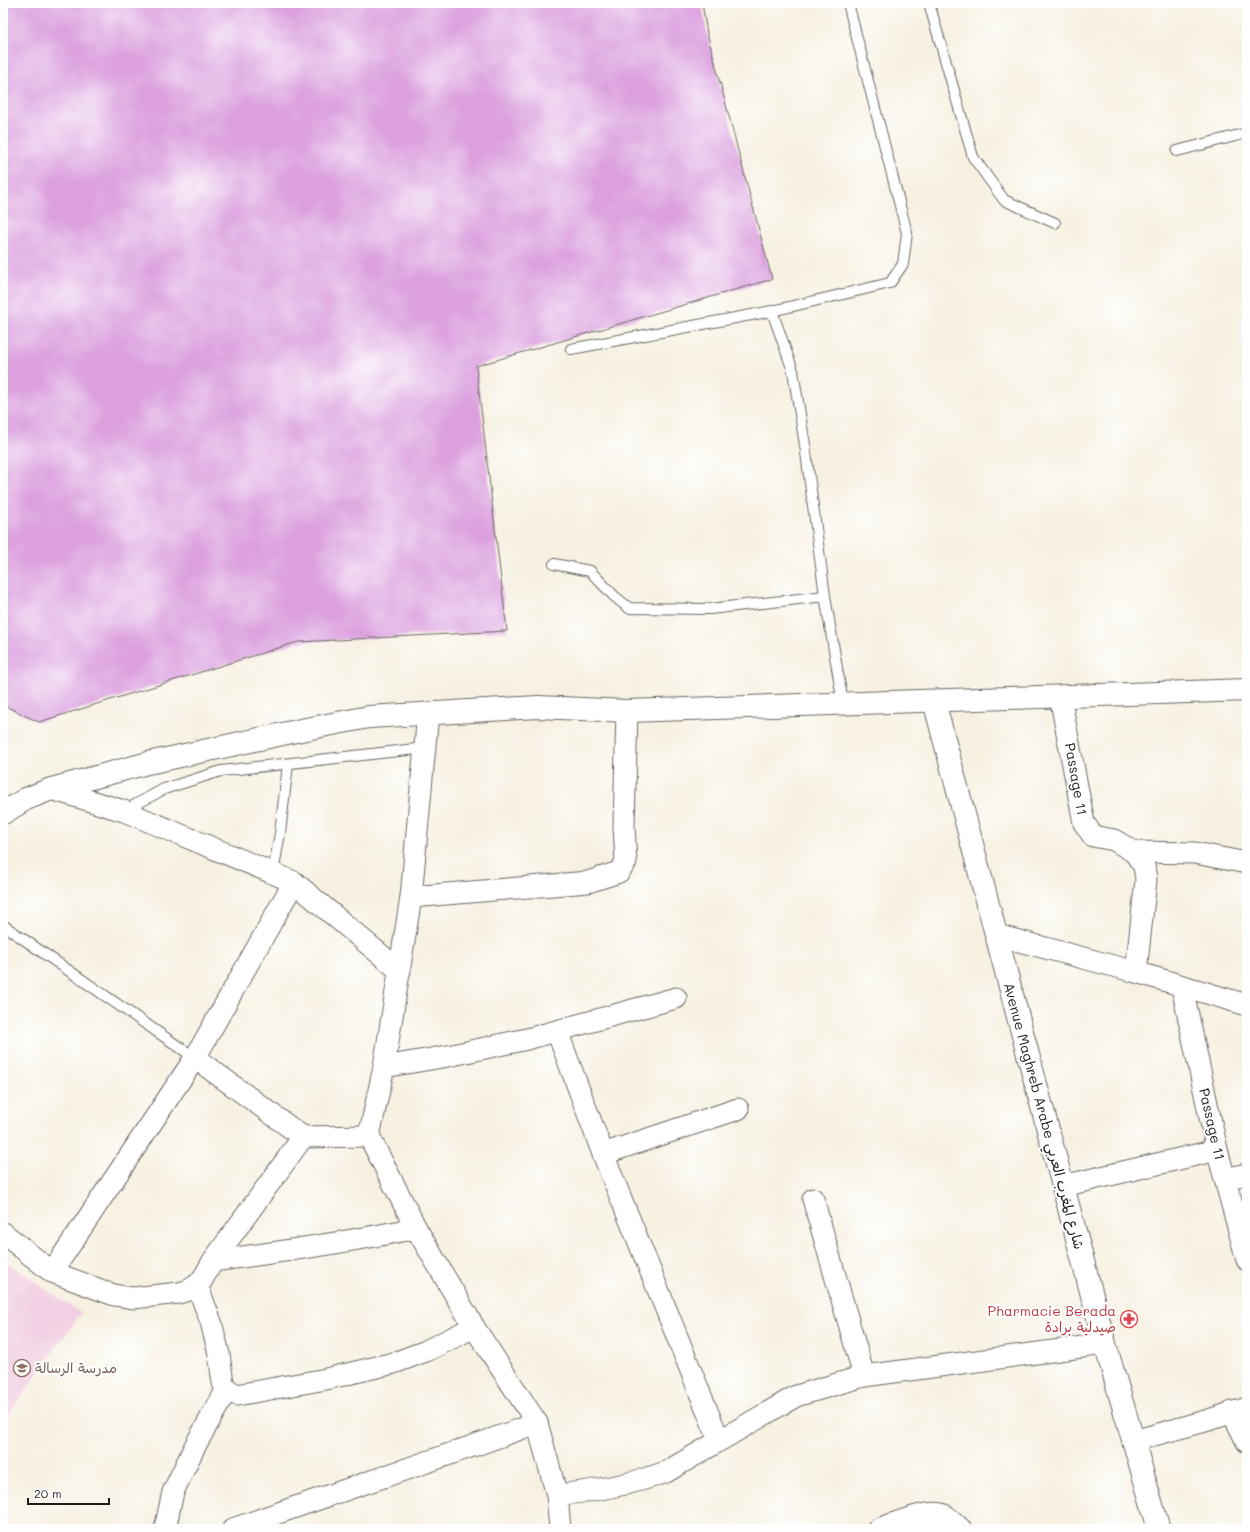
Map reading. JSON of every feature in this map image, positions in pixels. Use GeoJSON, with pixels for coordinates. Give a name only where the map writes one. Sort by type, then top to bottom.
{"type":"FeatureCollection","features":[{"type":"Feature","properties":{"kind":"street"},"geometry":{"type":"LineString","coordinates":[[3,813],[26,799],[51,789],[148,763],[369,717],[538,707],[627,711],[1247,690]]}},
{"type":"Feature","properties":{"kind":"street","name":"Passage 11"},"geometry":{"type":"LineString","coordinates":[[1060,696],[1084,823],[1093,836],[1114,840],[1134,852],[1144,866],[1146,880],[1136,972]]}},
{"type":"Feature","properties":{"kind":"street","name":"Avenue Maghreb Arabe شارع المغرب العربي"},"geometry":{"type":"LineString","coordinates":[[934,701],[1105,1344],[1158,1529]]}},
{"type":"Feature","properties":{"kind":"street"},"geometry":{"type":"LineString","coordinates":[[411,897],[588,882],[619,872],[626,862],[624,826],[627,711]]}},
{"type":"Feature","properties":{"kind":"street"},"geometry":{"type":"LineString","coordinates":[[428,713],[411,897],[384,1067],[369,1136],[416,1228],[474,1327],[537,1423],[557,1496],[560,1529]]}},
{"type":"Feature","properties":{"kind":"street"},"geometry":{"type":"LineString","coordinates":[[51,789],[124,811],[294,882],[400,971]]}},
{"type":"Feature","properties":{"kind":"street"},"geometry":{"type":"LineString","coordinates":[[1134,852],[1195,853],[1247,863]]}},
{"type":"Feature","properties":{"kind":"street"},"geometry":{"type":"LineString","coordinates":[[52,1272],[195,1058],[294,882]]}},
{"type":"Feature","properties":{"kind":"street"},"geometry":{"type":"LineString","coordinates":[[996,935],[1136,972],[1182,987],[1247,1005]]}},
{"type":"Feature","properties":{"kind":"street","name":"Passage 11"},"geometry":{"type":"LineString","coordinates":[[1182,987],[1225,1180],[1240,1210],[1247,1260]]}},
{"type":"Feature","properties":{"kind":"street"},"geometry":{"type":"LineString","coordinates":[[384,1067],[448,1056],[557,1032],[676,998]]}},
{"type":"Feature","properties":{"kind":"street"},"geometry":{"type":"LineString","coordinates":[[557,1032],[603,1154],[719,1440]]}},
{"type":"Feature","properties":{"kind":"street"},"geometry":{"type":"LineString","coordinates":[[195,1058],[303,1137],[369,1136]]}},
{"type":"Feature","properties":{"kind":"street"},"geometry":{"type":"LineString","coordinates":[[603,1154],[738,1109]]}},
{"type":"Feature","properties":{"kind":"street"},"geometry":{"type":"LineString","coordinates":[[3,1233],[52,1272],[114,1295],[133,1298],[179,1293],[189,1290],[197,1285],[303,1137]]}},
{"type":"Feature","properties":{"kind":"street"},"geometry":{"type":"LineString","coordinates":[[1063,1186],[1218,1150]]}},
{"type":"Feature","properties":{"kind":"street"},"geometry":{"type":"LineString","coordinates":[[1225,1180],[1247,1174]]}},
{"type":"Feature","properties":{"kind":"street"},"geometry":{"type":"LineString","coordinates":[[813,1199],[864,1376]]}},
{"type":"Feature","properties":{"kind":"street"},"geometry":{"type":"LineString","coordinates":[[213,1261],[297,1250],[364,1239],[416,1228]]}},
{"type":"Feature","properties":{"kind":"street"},"geometry":{"type":"LineString","coordinates":[[197,1285],[219,1354],[223,1383],[227,1389],[237,1395],[359,1372],[394,1363],[426,1351],[474,1327]]}},
{"type":"Feature","properties":{"kind":"street"},"geometry":{"type":"LineString","coordinates":[[557,1496],[607,1489],[642,1481],[666,1472],[796,1396],[864,1376],[1105,1344]]}},
{"type":"Feature","properties":{"kind":"street"},"geometry":{"type":"LineString","coordinates":[[165,1529],[173,1492],[195,1446],[227,1389]]}},
{"type":"Feature","properties":{"kind":"street"},"geometry":{"type":"LineString","coordinates":[[1133,1441],[1240,1410],[1247,1442]]}},
{"type":"Feature","properties":{"kind":"street"},"geometry":{"type":"LineString","coordinates":[[232,1529],[346,1489],[451,1455],[537,1423]]}},
{"type":"Feature","properties":{"kind":"street"},"geometry":{"type":"LineString","coordinates":[[878,1529],[917,1516],[932,1514],[944,1515],[961,1529]]}},
{"type":"Feature","properties":{"kind":"lane"},"geometry":{"type":"LineString","coordinates":[[571,349],[772,311],[890,282],[904,264],[907,233],[848,3]]}},
{"type":"Feature","properties":{"kind":"lane"},"geometry":{"type":"LineString","coordinates":[[929,3],[973,157],[1004,200],[1055,223]]}},
{"type":"Feature","properties":{"kind":"lane"},"geometry":{"type":"LineString","coordinates":[[1177,151],[1247,133]]}},
{"type":"Feature","properties":{"kind":"lane"},"geometry":{"type":"LineString","coordinates":[[772,311],[793,371],[805,445],[825,596],[843,704]]}},
{"type":"Feature","properties":{"kind":"lane"},"geometry":{"type":"LineString","coordinates":[[554,564],[590,571],[614,596],[629,608],[710,609],[825,596]]}},
{"type":"Feature","properties":{"kind":"lane"},"geometry":{"type":"LineString","coordinates":[[124,811],[164,789],[221,771],[425,748]]}},
{"type":"Feature","properties":{"kind":"lane"},"geometry":{"type":"LineString","coordinates":[[273,873],[280,833],[288,764]]}},
{"type":"Feature","properties":{"kind":"lane"},"geometry":{"type":"LineString","coordinates":[[3,925],[195,1058]]}},
{"type":"Feature","properties":{"kind":"shaded area","name":"مدرسة الرسالة"},"geometry":{"type":"Polygon","coordinates":[[[3,1260],[81,1313],[3,1422],[3,1260]]]}},
{"type":"Feature","properties":{"kind":"building"},"geometry":{"type":"Polygon","coordinates":[[[3,3],[702,3],[707,33],[772,279],[476,366],[507,631],[298,642],[39,722],[3,705],[3,3]]]}},
{"type":"Feature","properties":{"kind":"place","name":"Pharmacie Berada صيدلية برادة"},"geometry":{"type":"Point","coordinates":[1129,1319]}},
{"type":"Feature","properties":{"kind":"place","name":"مدرسة الرسالة"},"geometry":{"type":"Point","coordinates":[22,1368]}}]}
